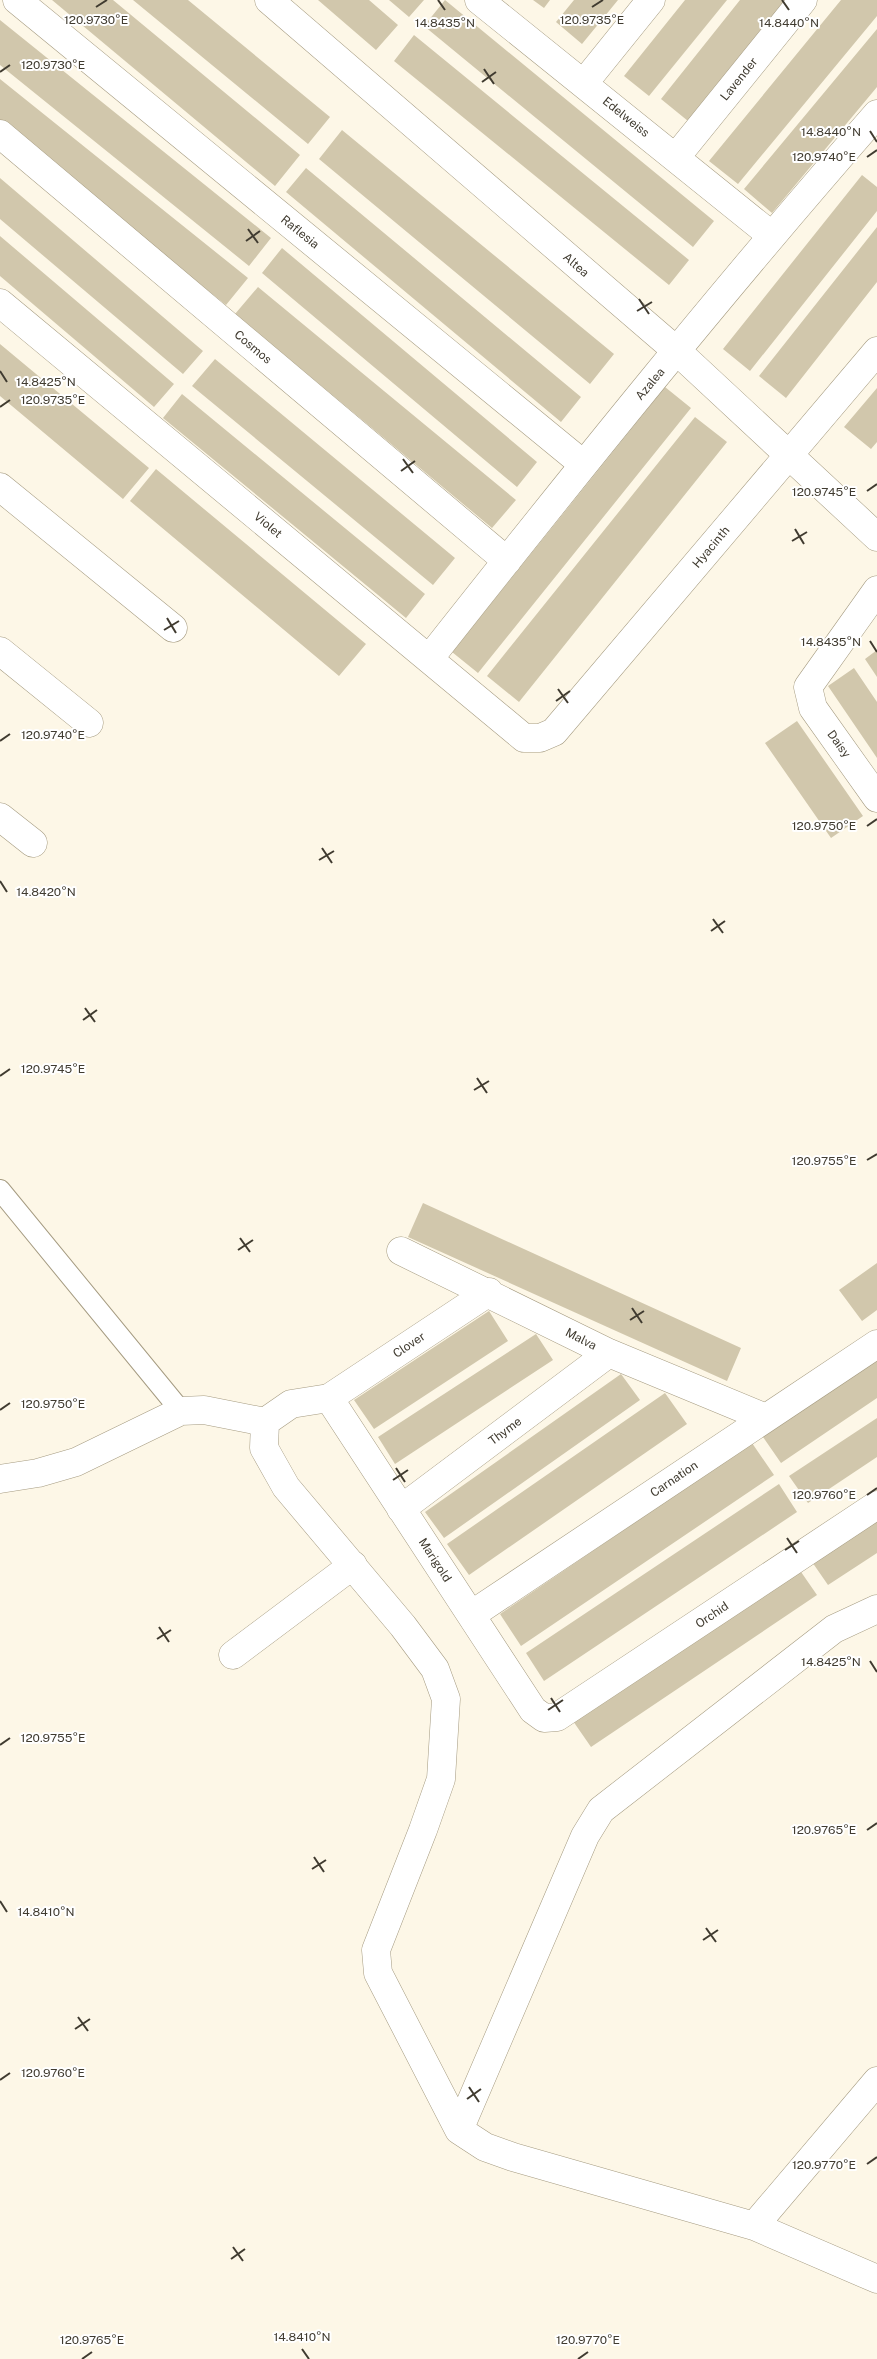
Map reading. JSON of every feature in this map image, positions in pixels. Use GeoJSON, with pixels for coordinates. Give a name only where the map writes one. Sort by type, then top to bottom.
{"type":"FeatureCollection","features":[{"type":"Feature","properties":{"kind":"street","name":"Raflesia"},"geometry":{"type":"LineString","coordinates":[[17,0],[583,464]]}},
{"type":"Feature","properties":{"kind":"street","name":"Altea"},"geometry":{"type":"LineString","coordinates":[[269,0],[678,352],[877,537]]}},
{"type":"Feature","properties":{"kind":"street","name":"Edelweiss"},"geometry":{"type":"LineString","coordinates":[[479,0],[771,235]]}},
{"type":"Feature","properties":{"kind":"street"},"geometry":{"type":"LineString","coordinates":[[584,83],[651,0]]}},
{"type":"Feature","properties":{"kind":"street","name":"Lavender"},"geometry":{"type":"LineString","coordinates":[[676,157],[803,0]]}},
{"type":"Feature","properties":{"kind":"street","name":"Azalea"},"geometry":{"type":"LineString","coordinates":[[429,659],[583,464],[678,352],[771,235],[877,114]]}},
{"type":"Feature","properties":{"kind":"street","name":"Cosmos"},"geometry":{"type":"LineString","coordinates":[[0,134],[507,561]]}},
{"type":"Feature","properties":{"kind":"street","name":"Violet"},"geometry":{"type":"LineString","coordinates":[[0,303],[524,738],[540,738]]}},
{"type":"Feature","properties":{"kind":"street","name":"Hyacinth"},"geometry":{"type":"LineString","coordinates":[[540,738],[554,732],[877,351]]}},
{"type":"Feature","properties":{"kind":"street"},"geometry":{"type":"LineString","coordinates":[[0,487],[173,628]]}},
{"type":"Feature","properties":{"kind":"street","name":"Daisy"},"geometry":{"type":"LineString","coordinates":[[877,590],[808,687],[813,708],[877,798]]}},
{"type":"Feature","properties":{"kind":"street"},"geometry":{"type":"LineString","coordinates":[[0,651],[89,723]]}},
{"type":"Feature","properties":{"kind":"street"},"geometry":{"type":"LineString","coordinates":[[0,816],[33,843]]}},
{"type":"Feature","properties":{"kind":"street","name":"Malva"},"geometry":{"type":"LineString","coordinates":[[400,1251],[488,1292],[610,1353],[766,1418]]}},
{"type":"Feature","properties":{"kind":"street","name":"Clover"},"geometry":{"type":"LineString","coordinates":[[329,1398],[488,1292]]}},
{"type":"Feature","properties":{"kind":"street","name":"Carnation"},"geometry":{"type":"LineString","coordinates":[[471,1615],[877,1344]]}},
{"type":"Feature","properties":{"kind":"street","name":"Thyme"},"geometry":{"type":"LineString","coordinates":[[401,1509],[610,1353]]}},
{"type":"Feature","properties":{"kind":"street"},"geometry":{"type":"LineString","coordinates":[[0,1479],[38,1473],[76,1462],[181,1411],[204,1410],[265,1422],[291,1404],[329,1398]]}},
{"type":"Feature","properties":{"kind":"street","name":"Marigold"},"geometry":{"type":"LineString","coordinates":[[329,1398],[533,1710],[544,1718]]}},
{"type":"Feature","properties":{"kind":"street"},"geometry":{"type":"LineString","coordinates":[[265,1422],[264,1448],[286,1487],[403,1626],[435,1669],[446,1699],[440,1779],[423,1830],[376,1950],[378,1973],[459,2130],[485,2147],[513,2157],[754,2226],[877,2279]]}},
{"type":"Feature","properties":{"kind":"street","name":"Orchid"},"geometry":{"type":"LineString","coordinates":[[544,1718],[557,1717],[877,1505]]}},
{"type":"Feature","properties":{"kind":"street"},"geometry":{"type":"LineString","coordinates":[[233,1655],[353,1565]]}},
{"type":"Feature","properties":{"kind":"street"},"geometry":{"type":"LineString","coordinates":[[459,2130],[585,1836],[601,1810],[834,1628],[877,1609]]}},
{"type":"Feature","properties":{"kind":"street"},"geometry":{"type":"LineString","coordinates":[[754,2226],[877,2081]]}},
{"type":"Feature","properties":{"kind":"lane"},"geometry":{"type":"LineString","coordinates":[[0,1190],[181,1411]]}},
{"type":"Feature","properties":{"kind":"building"},"geometry":{"type":"Polygon","coordinates":[[[52,0],[113,0],[300,155],[275,186],[52,0]]]}},
{"type":"Feature","properties":{"kind":"building"},"geometry":{"type":"Polygon","coordinates":[[[133,0],[188,0],[330,117],[308,144],[133,0]]]}},
{"type":"Feature","properties":{"kind":"building"},"geometry":{"type":"Polygon","coordinates":[[[318,0],[369,0],[398,25],[376,50],[318,0]]]}},
{"type":"Feature","properties":{"kind":"building"},"geometry":{"type":"Polygon","coordinates":[[[389,0],[424,0],[409,17],[389,0]]]}},
{"type":"Feature","properties":{"kind":"building"},"geometry":{"type":"Polygon","coordinates":[[[445,0],[714,221],[693,247],[424,26],[445,0]]]}},
{"type":"Feature","properties":{"kind":"building"},"geometry":{"type":"Polygon","coordinates":[[[533,0],[550,0],[544,8],[533,0]]]}},
{"type":"Feature","properties":{"kind":"building"},"geometry":{"type":"Polygon","coordinates":[[[574,0],[618,0],[582,44],[556,22],[574,0]]]}},
{"type":"Feature","properties":{"kind":"building"},"geometry":{"type":"Polygon","coordinates":[[[685,0],[727,0],[649,96],[624,76],[685,0]]]}},
{"type":"Feature","properties":{"kind":"building"},"geometry":{"type":"Polygon","coordinates":[[[740,0],[786,0],[688,121],[661,99],[740,0]]]}},
{"type":"Feature","properties":{"kind":"building"},"geometry":{"type":"Polygon","coordinates":[[[841,0],[877,0],[877,16],[738,184],[709,161],[841,0]]]}},
{"type":"Feature","properties":{"kind":"building"},"geometry":{"type":"Polygon","coordinates":[[[0,20],[271,238],[249,266],[0,65],[0,20]]]}},
{"type":"Feature","properties":{"kind":"building"},"geometry":{"type":"Polygon","coordinates":[[[877,29],[877,87],[772,213],[744,189],[877,29]]]}},
{"type":"Feature","properties":{"kind":"building"},"geometry":{"type":"Polygon","coordinates":[[[414,35],[689,260],[669,285],[394,61],[414,35]]]}},
{"type":"Feature","properties":{"kind":"building"},"geometry":{"type":"Polygon","coordinates":[[[0,79],[248,278],[226,305],[0,124],[0,79]]]}},
{"type":"Feature","properties":{"kind":"building"},"geometry":{"type":"Polygon","coordinates":[[[342,130],[614,354],[590,384],[319,159],[342,130]]]}},
{"type":"Feature","properties":{"kind":"building"},"geometry":{"type":"Polygon","coordinates":[[[306,168],[581,397],[561,422],[286,192],[306,168]]]}},
{"type":"Feature","properties":{"kind":"building"},"geometry":{"type":"Polygon","coordinates":[[[862,175],[877,187],[877,211],[750,371],[723,349],[862,175]]]}},
{"type":"Feature","properties":{"kind":"building"},"geometry":{"type":"Polygon","coordinates":[[[0,178],[203,351],[183,374],[0,219],[0,178]]]}},
{"type":"Feature","properties":{"kind":"building"},"geometry":{"type":"Polygon","coordinates":[[[877,227],[877,282],[786,398],[759,376],[877,227]]]}},
{"type":"Feature","properties":{"kind":"building"},"geometry":{"type":"Polygon","coordinates":[[[0,236],[174,384],[154,407],[0,276],[0,236]]]}},
{"type":"Feature","properties":{"kind":"building"},"geometry":{"type":"Polygon","coordinates":[[[282,248],[537,462],[517,487],[262,273],[282,248]]]}},
{"type":"Feature","properties":{"kind":"building"},"geometry":{"type":"Polygon","coordinates":[[[258,287],[516,500],[492,528],[235,314],[258,287]]]}},
{"type":"Feature","properties":{"kind":"building"},"geometry":{"type":"Polygon","coordinates":[[[0,344],[149,468],[123,499],[0,396],[0,344]]]}},
{"type":"Feature","properties":{"kind":"building"},"geometry":{"type":"Polygon","coordinates":[[[215,359],[455,558],[433,585],[192,386],[215,359]]]}},
{"type":"Feature","properties":{"kind":"building"},"geometry":{"type":"Polygon","coordinates":[[[665,387],[691,408],[478,673],[452,652],[665,387]]]}},
{"type":"Feature","properties":{"kind":"building"},"geometry":{"type":"Polygon","coordinates":[[[877,388],[877,442],[871,449],[844,427],[877,388]]]}},
{"type":"Feature","properties":{"kind":"building"},"geometry":{"type":"Polygon","coordinates":[[[182,394],[425,594],[406,618],[163,418],[182,394]]]}},
{"type":"Feature","properties":{"kind":"building"},"geometry":{"type":"Polygon","coordinates":[[[695,417],[727,442],[519,702],[487,676],[695,417]]]}},
{"type":"Feature","properties":{"kind":"building"},"geometry":{"type":"Polygon","coordinates":[[[156,469],[366,644],[339,676],[130,501],[156,469]]]}},
{"type":"Feature","properties":{"kind":"building"},"geometry":{"type":"Polygon","coordinates":[[[877,650],[877,677],[865,659],[877,650]]]}},
{"type":"Feature","properties":{"kind":"building"},"geometry":{"type":"Polygon","coordinates":[[[854,668],[877,702],[877,758],[828,686],[854,668]]]}},
{"type":"Feature","properties":{"kind":"building"},"geometry":{"type":"Polygon","coordinates":[[[797,721],[863,816],[831,838],[765,743],[797,721]]]}},
{"type":"Feature","properties":{"kind":"building"},"geometry":{"type":"Polygon","coordinates":[[[423,1203],[741,1348],[727,1381],[408,1237],[423,1203]]]}},
{"type":"Feature","properties":{"kind":"building"},"geometry":{"type":"Polygon","coordinates":[[[877,1263],[877,1310],[862,1321],[839,1290],[877,1263]]]}},
{"type":"Feature","properties":{"kind":"building"},"geometry":{"type":"Polygon","coordinates":[[[489,1311],[508,1341],[374,1429],[354,1400],[489,1311]]]}},
{"type":"Feature","properties":{"kind":"building"},"geometry":{"type":"Polygon","coordinates":[[[536,1334],[553,1360],[395,1464],[378,1437],[536,1334]]]}},
{"type":"Feature","properties":{"kind":"building"},"geometry":{"type":"Polygon","coordinates":[[[877,1360],[877,1398],[781,1463],[763,1437],[877,1360]]]}},
{"type":"Feature","properties":{"kind":"building"},"geometry":{"type":"Polygon","coordinates":[[[621,1374],[640,1400],[444,1538],[425,1512],[621,1374]]]}},
{"type":"Feature","properties":{"kind":"building"},"geometry":{"type":"Polygon","coordinates":[[[665,1393],[687,1424],[469,1575],[447,1544],[665,1393]]]}},
{"type":"Feature","properties":{"kind":"building"},"geometry":{"type":"Polygon","coordinates":[[[877,1418],[877,1457],[808,1503],[789,1476],[877,1418]]]}},
{"type":"Feature","properties":{"kind":"building"},"geometry":{"type":"Polygon","coordinates":[[[752,1443],[774,1475],[521,1646],[500,1614],[752,1443]]]}},
{"type":"Feature","properties":{"kind":"building"},"geometry":{"type":"Polygon","coordinates":[[[779,1484],[797,1512],[544,1681],[526,1653],[779,1484]]]}},
{"type":"Feature","properties":{"kind":"building"},"geometry":{"type":"Polygon","coordinates":[[[877,1515],[877,1553],[828,1585],[810,1559],[877,1515]]]}},
{"type":"Feature","properties":{"kind":"building"},"geometry":{"type":"Polygon","coordinates":[[[799,1569],[817,1595],[591,1747],[573,1721],[799,1569]]]}}]}
